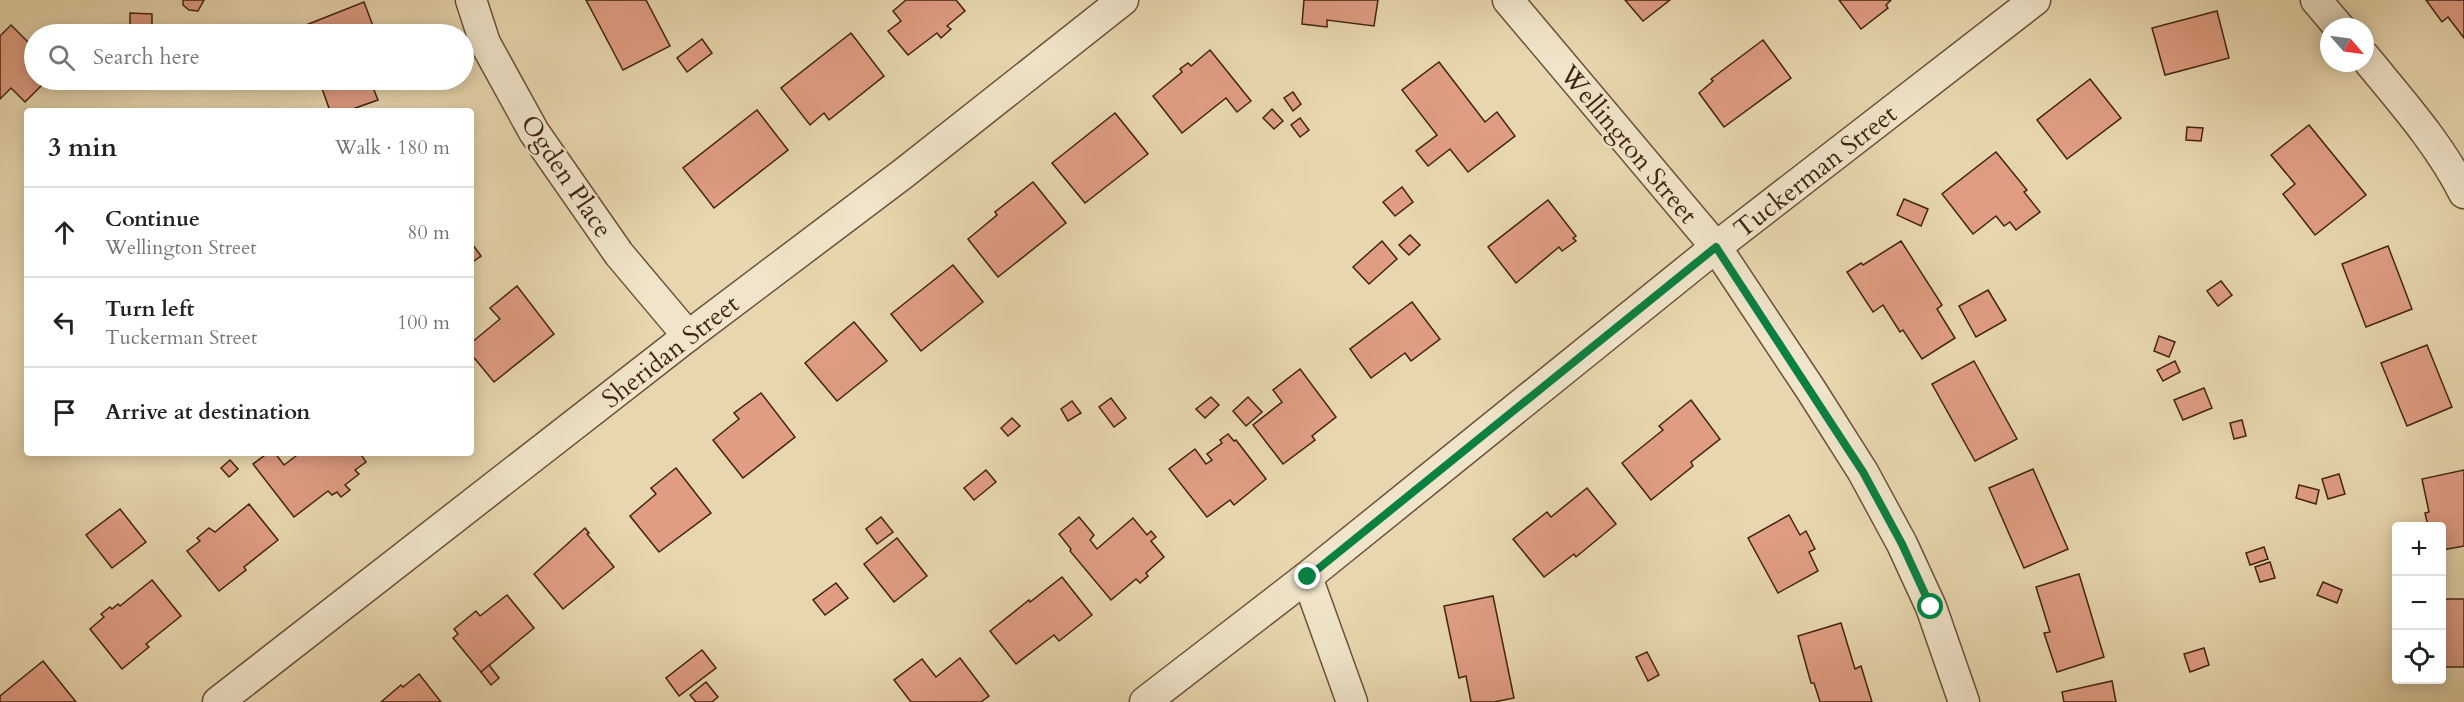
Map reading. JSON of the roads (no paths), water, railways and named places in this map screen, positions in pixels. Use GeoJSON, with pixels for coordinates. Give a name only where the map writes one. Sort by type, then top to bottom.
{"type":"FeatureCollection","features":[{"type":"Feature","properties":{"kind":"street","name":"Ogden Place"},"geometry":{"type":"LineString","coordinates":[[471,0],[485,43],[534,132],[619,254],[688,336]]}},
{"type":"Feature","properties":{"kind":"street","name":"Sheridan Street"},"geometry":{"type":"LineString","coordinates":[[218,702],[688,336],[904,173],[1123,0]]}},
{"type":"Feature","properties":{"kind":"street","name":"Wellington Street"},"geometry":{"type":"LineString","coordinates":[[1508,0],[1716,247],[1811,390],[1869,483],[1902,544],[1931,607],[1964,702]]}},
{"type":"Feature","properties":{"kind":"street","name":"Tuckerman Street"},"geometry":{"type":"LineString","coordinates":[[1144,702],[1308,577],[1716,247],[2035,0]]}},
{"type":"Feature","properties":{"kind":"street"},"geometry":{"type":"LineString","coordinates":[[2316,0],[2331,18]]}},
{"type":"Feature","properties":{"kind":"street"},"geometry":{"type":"LineString","coordinates":[[2374,68],[2417,121],[2455,174],[2464,193]]}},
{"type":"Feature","properties":{"kind":"street"},"geometry":{"type":"LineString","coordinates":[[1308,577],[1352,702]]}}]}
